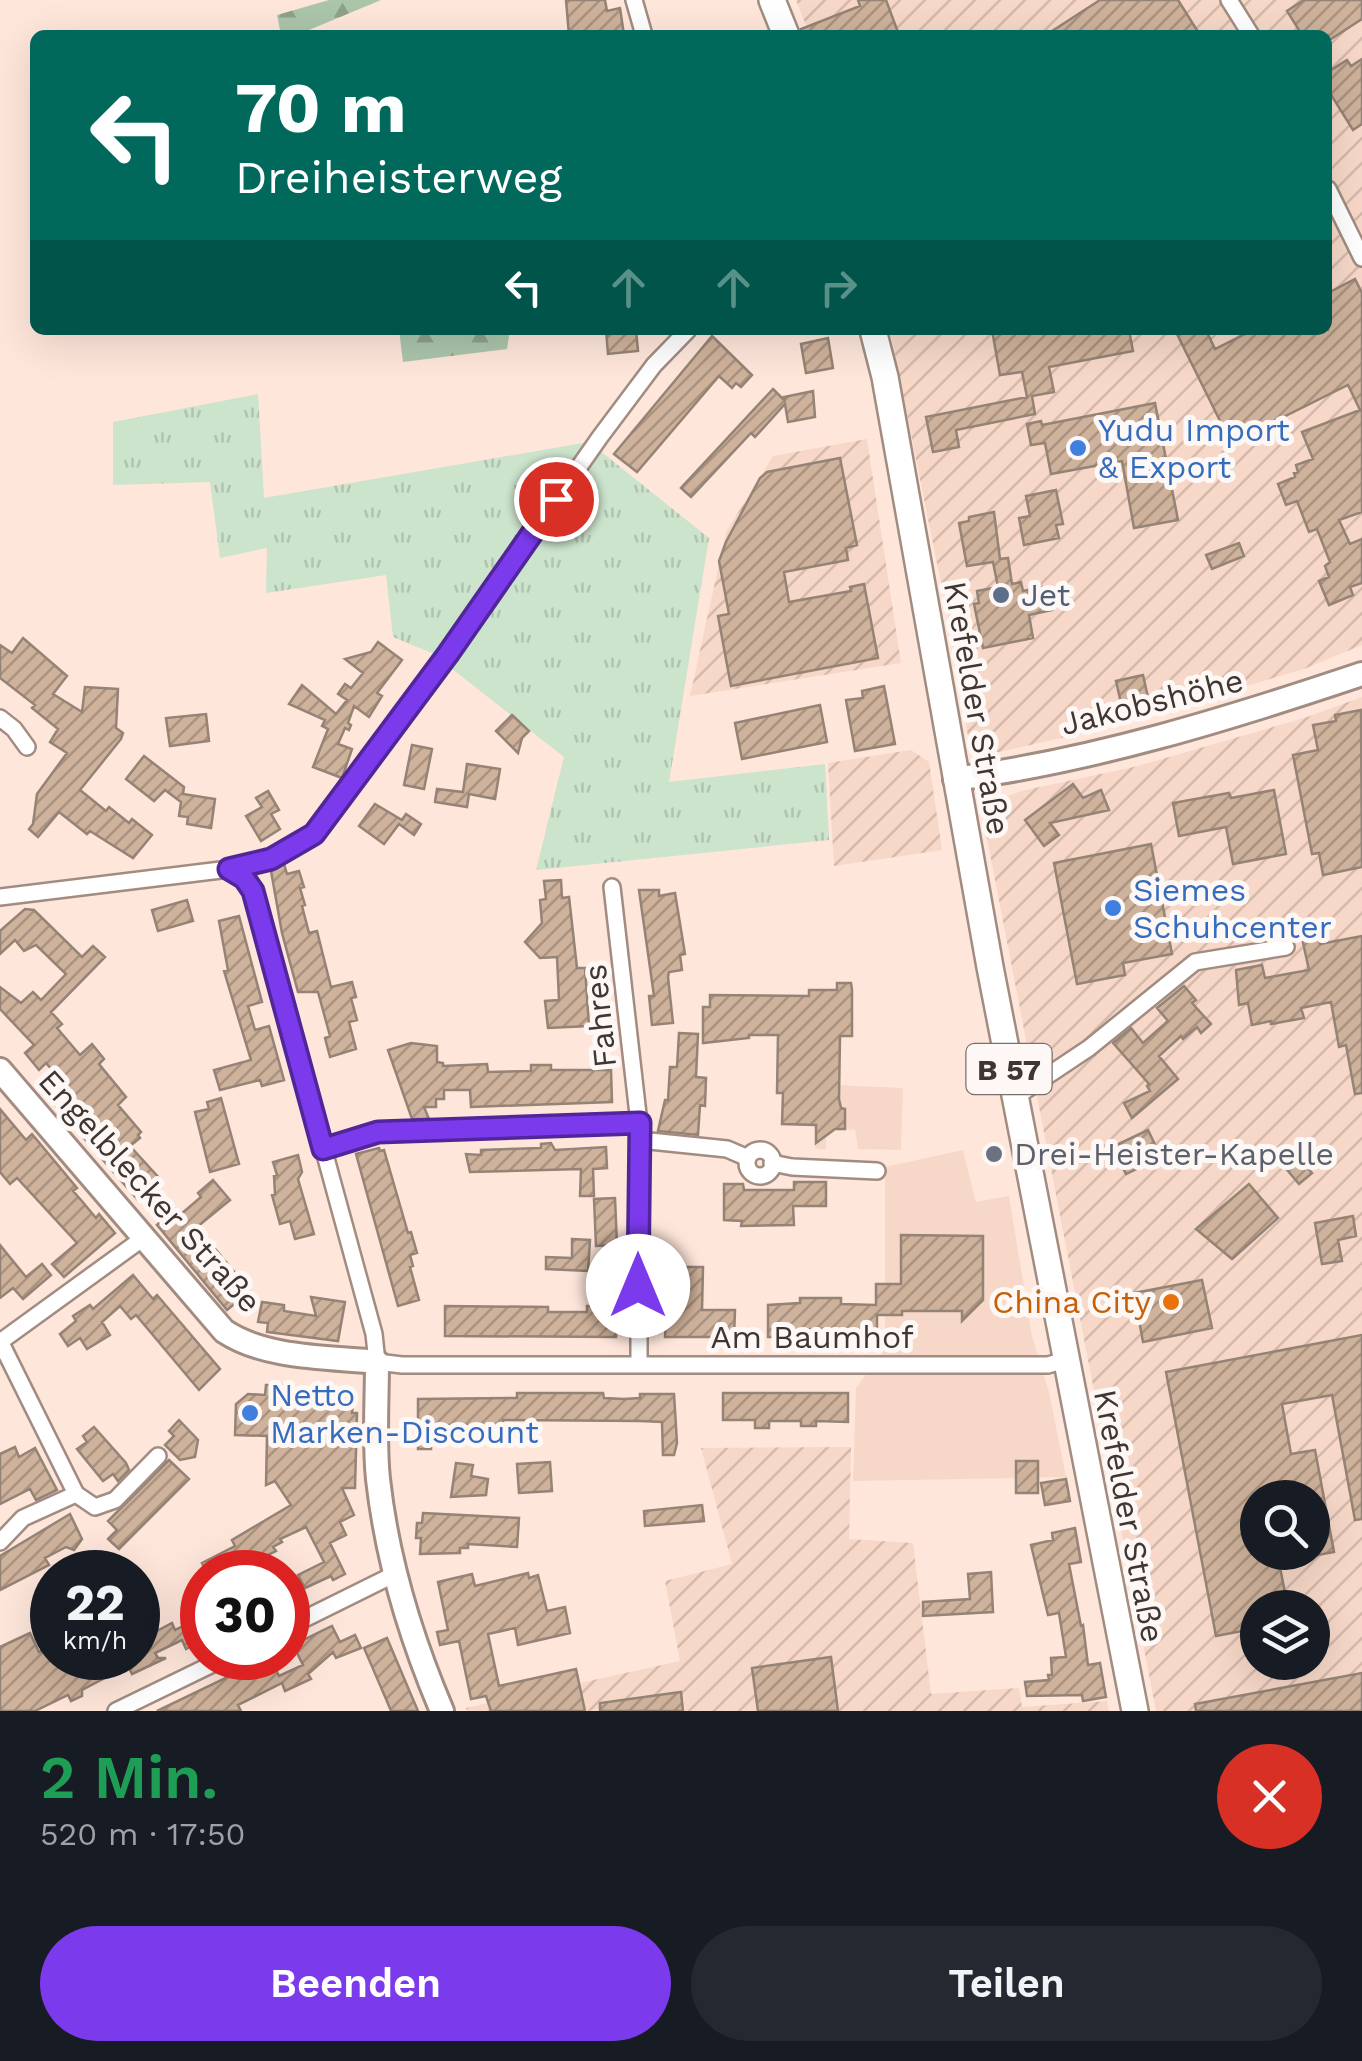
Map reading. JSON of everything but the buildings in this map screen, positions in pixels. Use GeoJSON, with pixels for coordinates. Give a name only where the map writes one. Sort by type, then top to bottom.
{"type":"FeatureCollection","features":[{"type":"Feature","properties":{"kind":"main road"},"geometry":{"type":"LineString","coordinates":[[772,0],[784,30]]}},
{"type":"Feature","properties":{"kind":"main road","name":"Krefelder Straße"},"geometry":{"type":"LineString","coordinates":[[874,335],[888,390],[1014,1098],[1135,1711]]}},
{"type":"Feature","properties":{"kind":"street"},"geometry":{"type":"LineString","coordinates":[[634,0],[643,30]]}},
{"type":"Feature","properties":{"kind":"street"},"geometry":{"type":"LineString","coordinates":[[1229,0],[1247,30]]}},
{"type":"Feature","properties":{"kind":"street"},"geometry":{"type":"LineString","coordinates":[[1332,197],[1362,258]]}},
{"type":"Feature","properties":{"kind":"street"},"geometry":{"type":"LineString","coordinates":[[0,897],[229,869],[271,859],[314,834],[448,654],[600,437],[654,365],[683,335]]}},
{"type":"Feature","properties":{"kind":"street","name":"Jakobshöhe"},"geometry":{"type":"LineString","coordinates":[[955,778],[1026,767],[1189,731],[1362,674]]}},
{"type":"Feature","properties":{"kind":"street"},"geometry":{"type":"LineString","coordinates":[[0,718],[27,747]]}},
{"type":"Feature","properties":{"kind":"street"},"geometry":{"type":"LineString","coordinates":[[229,869],[244,878],[253,891],[374,1334],[377,1476],[393,1575],[424,1670],[442,1711]]}},
{"type":"Feature","properties":{"kind":"street","name":"Fahres"},"geometry":{"type":"LineString","coordinates":[[612,887],[640,1123],[638,1364]]}},
{"type":"Feature","properties":{"kind":"street"},"geometry":{"type":"LineString","coordinates":[[1014,1098],[1089,1048],[1194,962],[1286,946]]}},
{"type":"Feature","properties":{"kind":"street","name":"Engelblecker Straße"},"geometry":{"type":"LineString","coordinates":[[0,1070],[210,1318],[240,1342],[306,1355],[377,1362]]}},
{"type":"Feature","properties":{"kind":"street"},"geometry":{"type":"LineString","coordinates":[[323,1149],[378,1132],[640,1123]]}},
{"type":"Feature","properties":{"kind":"street"},"geometry":{"type":"LineString","coordinates":[[640,1140],[727,1149],[748,1158],[762,1151],[770,1155],[772,1163],[877,1171]]}},
{"type":"Feature","properties":{"kind":"street"},"geometry":{"type":"LineString","coordinates":[[142,1239],[0,1342],[76,1494],[95,1508],[115,1500],[158,1456]]}},
{"type":"Feature","properties":{"kind":"street","name":"Am Baumhof"},"geometry":{"type":"LineString","coordinates":[[377,1362],[1048,1364],[1065,1360]]}},
{"type":"Feature","properties":{"kind":"street"},"geometry":{"type":"LineString","coordinates":[[0,1542],[24,1518],[76,1494]]}},
{"type":"Feature","properties":{"kind":"street"},"geometry":{"type":"LineString","coordinates":[[310,1616],[393,1575]]}},
{"type":"Feature","properties":{"kind":"street"},"geometry":{"type":"LineString","coordinates":[[116,1711],[180,1680]]}},
{"type":"Feature","properties":{"kind":"shaded area"},"geometry":{"type":"Polygon","coordinates":[[[796,0],[1362,0],[1362,645],[1304,669],[1109,727],[995,753],[969,743],[955,653],[891,335],[1332,335],[1332,30],[808,30],[796,0]]]}},
{"type":"Feature","properties":{"kind":"shaded area"},"geometry":{"type":"Polygon","coordinates":[[[867,439],[901,663],[690,696],[726,532],[773,456],[867,439]]]}},
{"type":"Feature","properties":{"kind":"shaded area"},"geometry":{"type":"Polygon","coordinates":[[[1362,697],[1362,1711],[1156,1711],[985,828],[1000,799],[1138,766],[1362,697]]]}},
{"type":"Feature","properties":{"kind":"shaded area"},"geometry":{"type":"Polygon","coordinates":[[[911,750],[929,762],[942,850],[834,866],[828,763],[911,750]]]}},
{"type":"Feature","properties":{"kind":"shaded area"},"geometry":{"type":"Polygon","coordinates":[[[833,1085],[903,1088],[901,1150],[858,1149],[855,1130],[845,1129],[832,1129],[826,1135],[826,1149],[815,1149],[817,1125],[782,1124],[783,1093],[833,1085]]]}},
{"type":"Feature","properties":{"kind":"shaded area"},"geometry":{"type":"Polygon","coordinates":[[[963,1150],[976,1202],[1009,1196],[1032,1336],[1049,1392],[1066,1477],[853,1481],[856,1388],[885,1349],[885,1167],[963,1150]]]}},
{"type":"Feature","properties":{"kind":"shaded area"},"geometry":{"type":"Polygon","coordinates":[[[851,1447],[849,1539],[913,1543],[931,1694],[1019,1688],[1022,1707],[1107,1701],[1109,1711],[467,1711],[466,1708],[680,1661],[665,1581],[732,1564],[701,1448],[851,1447]]]}},
{"type":"Feature","properties":{"kind":"green space"},"geometry":{"type":"Polygon","coordinates":[[[329,0],[381,0],[309,30],[280,30],[277,15],[329,0]]]}},
{"type":"Feature","properties":{"kind":"green space"},"geometry":{"type":"Polygon","coordinates":[[[400,335],[509,335],[507,349],[403,362],[400,335]]]}},
{"type":"Feature","properties":{"kind":"green space"},"geometry":{"type":"Polygon","coordinates":[[[258,394],[264,498],[589,442],[709,538],[669,782],[825,764],[829,840],[536,870],[564,757],[432,653],[393,637],[386,575],[266,593],[267,548],[220,558],[210,482],[113,485],[113,422],[258,394]]]}},
{"type":"Feature","properties":{"kind":"place","name":"Yudu Import & Export"},"geometry":{"type":"Point","coordinates":[1078,448]}},
{"type":"Feature","properties":{"kind":"place","name":"Jet"},"geometry":{"type":"Point","coordinates":[1001,595]}},
{"type":"Feature","properties":{"kind":"place","name":"Siemes Schuhcenter"},"geometry":{"type":"Point","coordinates":[1113,908]}},
{"type":"Feature","properties":{"kind":"place","name":"Drei-Heister-Kapelle"},"geometry":{"type":"Point","coordinates":[994,1154]}},
{"type":"Feature","properties":{"kind":"place","name":"China City"},"geometry":{"type":"Point","coordinates":[1171,1302]}},
{"type":"Feature","properties":{"kind":"place","name":"Netto Marken-Discount"},"geometry":{"type":"Point","coordinates":[250,1413]}},
{"type":"Feature","properties":{"kind":"route"},"geometry":{"type":"LineString","coordinates":[[556,499],[448,654],[314,834],[271,859],[229,869],[244,878],[253,891],[323,1149],[378,1132],[640,1123],[638,1286]]}}]}
